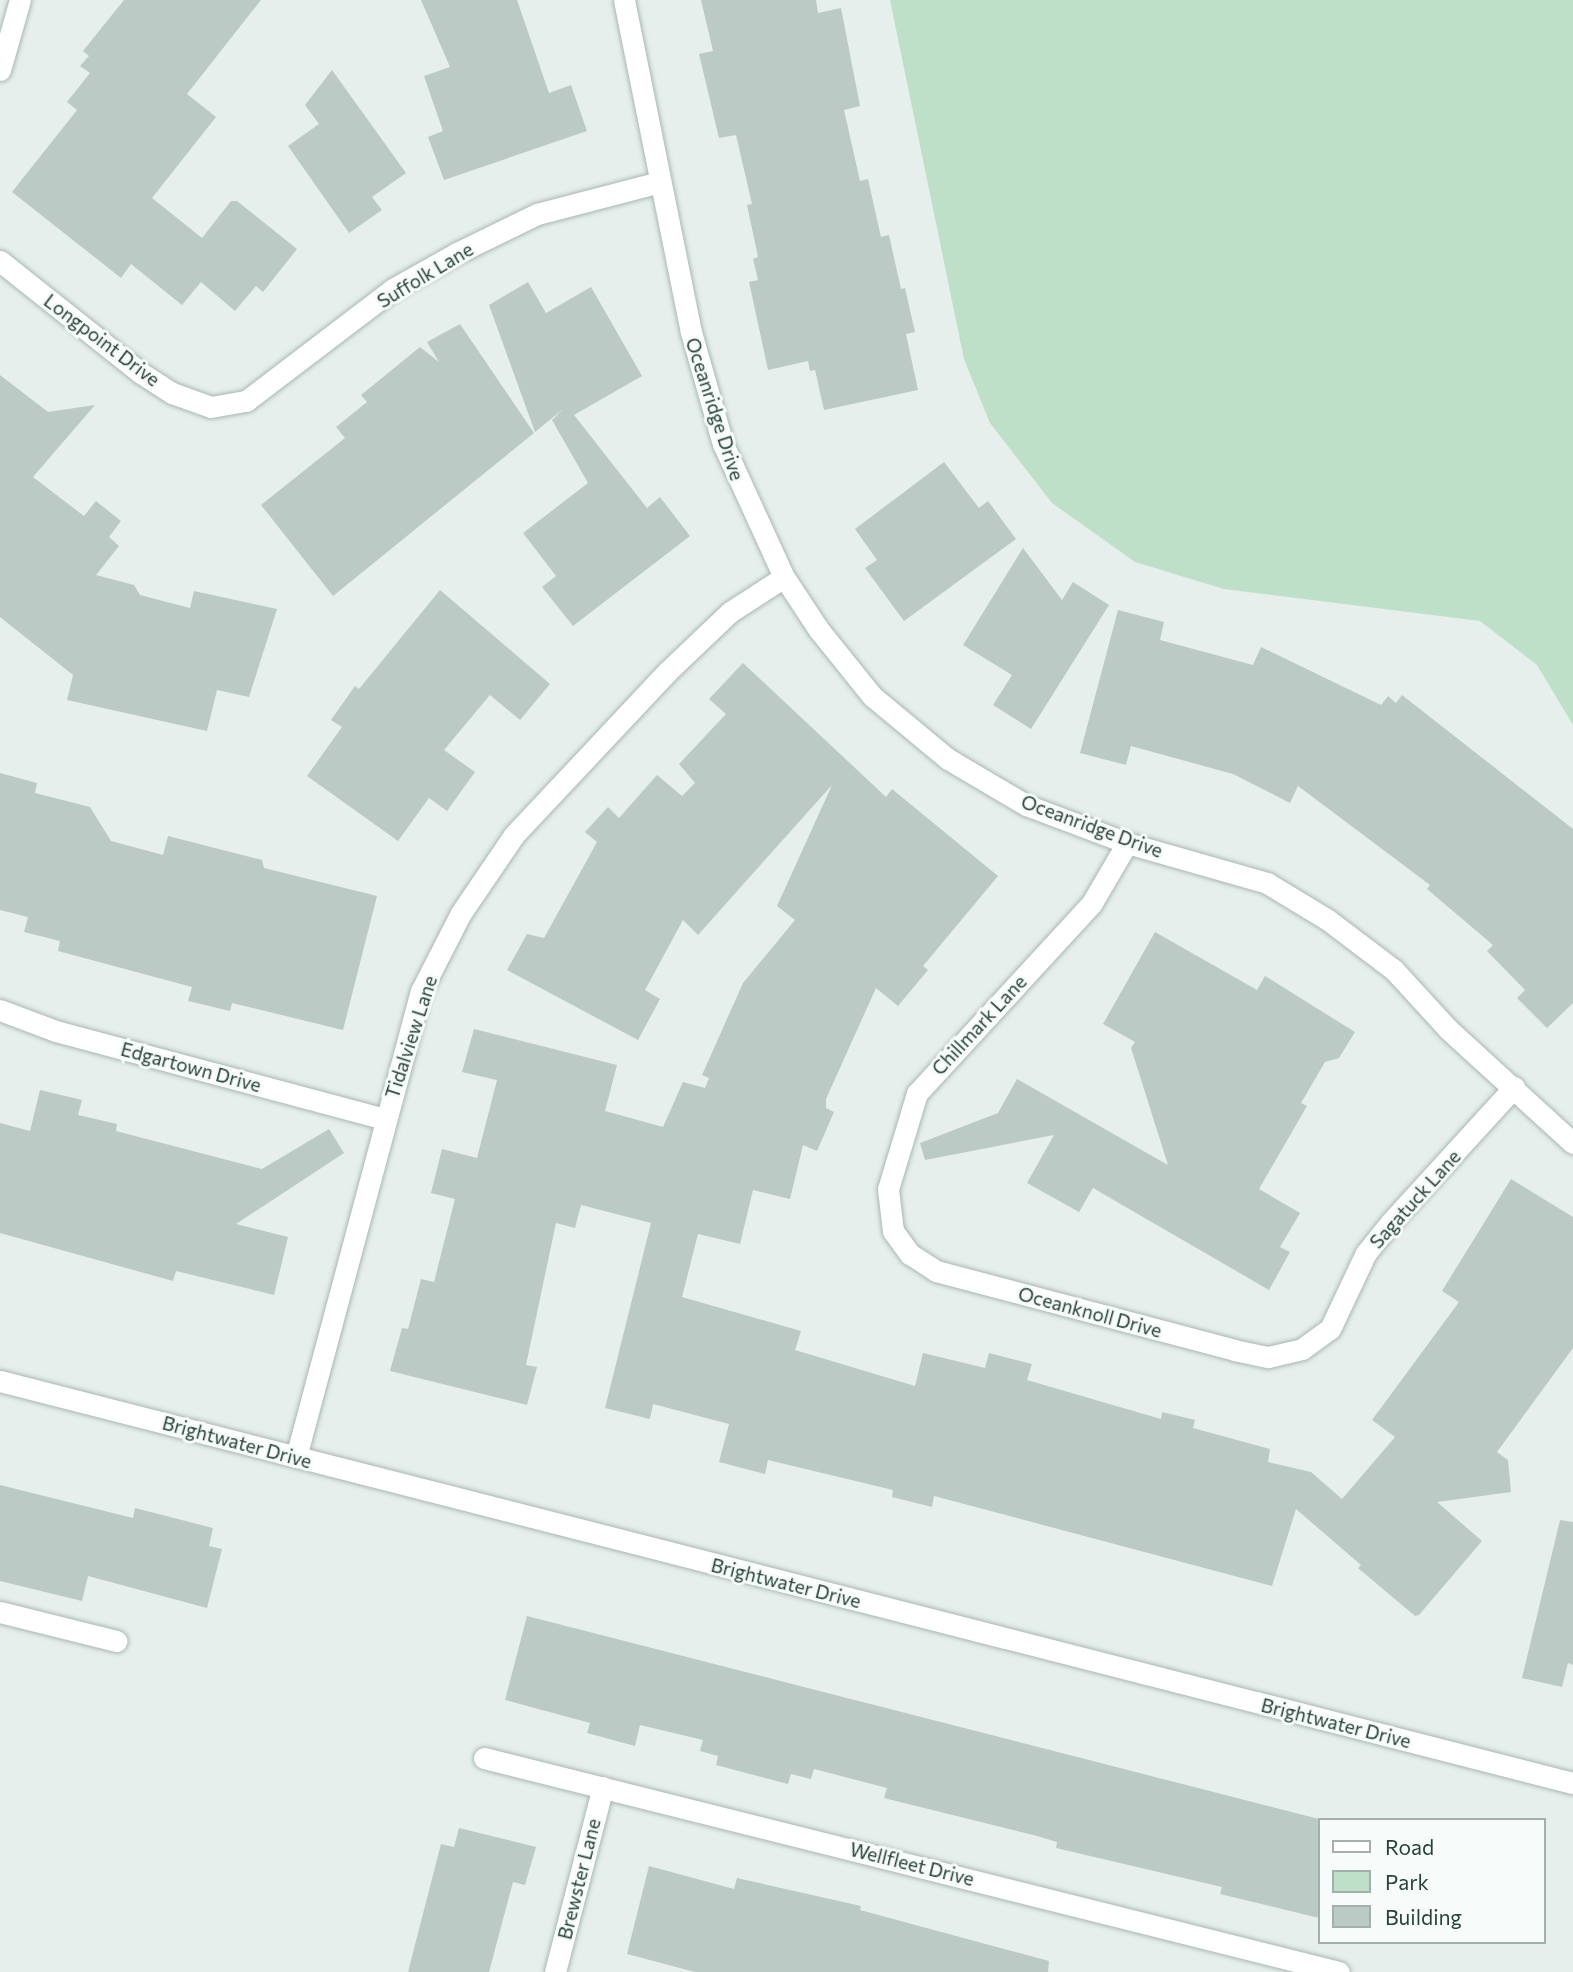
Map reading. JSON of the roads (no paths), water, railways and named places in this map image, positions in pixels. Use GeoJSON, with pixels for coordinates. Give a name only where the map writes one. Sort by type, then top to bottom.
{"type":"FeatureCollection","features":[{"type":"Feature","properties":{"kind":"street"},"geometry":{"type":"LineString","coordinates":[[0,69],[20,0]]}},
{"type":"Feature","properties":{"kind":"street","name":"Oceanridge Drive"},"geometry":{"type":"LineString","coordinates":[[624,0],[691,332],[723,444],[784,577],[819,631],[872,696],[948,759],[1026,805],[1127,843],[1267,883],[1328,920],[1394,970],[1448,1029],[1573,1143]]}},
{"type":"Feature","properties":{"kind":"street","name":"Suffolk Lane"},"geometry":{"type":"LineString","coordinates":[[211,407],[246,401],[393,289],[457,253],[537,214],[660,182]]}},
{"type":"Feature","properties":{"kind":"street","name":"Longpoint Drive"},"geometry":{"type":"LineString","coordinates":[[0,261],[141,373],[172,393],[211,407]]}},
{"type":"Feature","properties":{"kind":"street","name":"Tidalview Lane"},"geometry":{"type":"LineString","coordinates":[[296,1457],[384,1119],[421,991],[461,913],[514,835],[730,612],[784,577]]}},
{"type":"Feature","properties":{"kind":"street","name":"Chillmark Lane"},"geometry":{"type":"LineString","coordinates":[[893,1231],[888,1189],[917,1093],[1092,904],[1127,843]]}},
{"type":"Feature","properties":{"kind":"street","name":"Edgartown Drive"},"geometry":{"type":"LineString","coordinates":[[0,1010],[55,1031],[384,1119]]}},
{"type":"Feature","properties":{"kind":"street","name":"Sagatuck Lane"},"geometry":{"type":"LineString","coordinates":[[1302,1349],[1330,1329],[1366,1253],[1390,1223],[1514,1087]]}},
{"type":"Feature","properties":{"kind":"street","name":"Oceanknoll Drive"},"geometry":{"type":"LineString","coordinates":[[893,1231],[910,1254],[936,1271],[1234,1350],[1268,1357],[1302,1349]]}},
{"type":"Feature","properties":{"kind":"street","name":"Brightwater Drive"},"geometry":{"type":"LineString","coordinates":[[0,1381],[1573,1783]]}},
{"type":"Feature","properties":{"kind":"street"},"geometry":{"type":"LineString","coordinates":[[0,1612],[116,1642]]}},
{"type":"Feature","properties":{"kind":"street","name":"Wellfleet Drive"},"geometry":{"type":"LineString","coordinates":[[484,1758],[1339,1972]]}},
{"type":"Feature","properties":{"kind":"street","name":"Brewster Lane"},"geometry":{"type":"LineString","coordinates":[[555,1972],[603,1787]]}}]}
